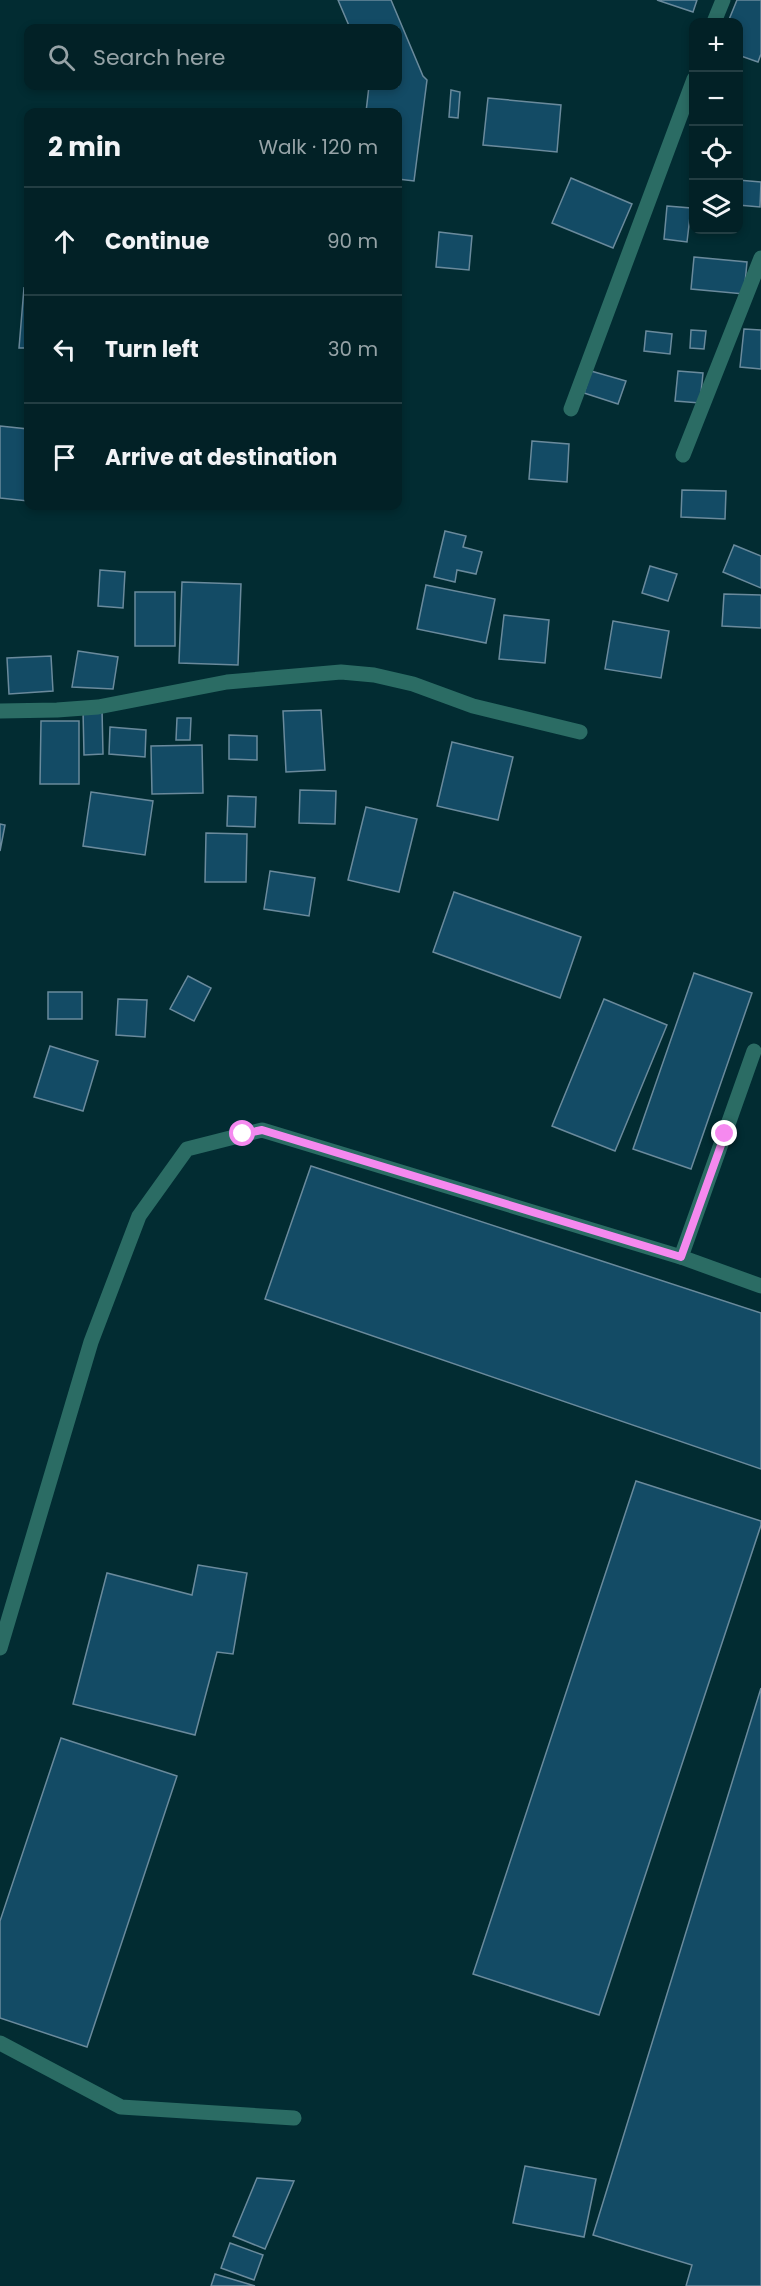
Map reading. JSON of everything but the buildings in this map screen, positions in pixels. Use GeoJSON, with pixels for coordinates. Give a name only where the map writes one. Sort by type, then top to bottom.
{"type":"FeatureCollection","features":[{"type":"Feature","properties":{"kind":"street"},"geometry":{"type":"LineString","coordinates":[[716,18],[723,0]]}},
{"type":"Feature","properties":{"kind":"street"},"geometry":{"type":"LineString","coordinates":[[571,409],[689,90]]}},
{"type":"Feature","properties":{"kind":"street"},"geometry":{"type":"LineString","coordinates":[[683,455],[761,258]]}},
{"type":"Feature","properties":{"kind":"street"},"geometry":{"type":"LineString","coordinates":[[0,711],[98,707],[227,682],[341,672],[394,679],[473,706],[580,732]]}},
{"type":"Feature","properties":{"kind":"street"},"geometry":{"type":"LineString","coordinates":[[681,1257],[754,1051]]}},
{"type":"Feature","properties":{"kind":"street"},"geometry":{"type":"LineString","coordinates":[[0,1648],[91,1342],[139,1216],[187,1149],[262,1130],[681,1257],[761,1286]]}},
{"type":"Feature","properties":{"kind":"street"},"geometry":{"type":"LineString","coordinates":[[0,2043],[121,2108],[294,2118]]}},
{"type":"Feature","properties":{"kind":"route"},"geometry":{"type":"LineString","coordinates":[[243,1134],[262,1130],[681,1257],[725,1134]]}}]}
